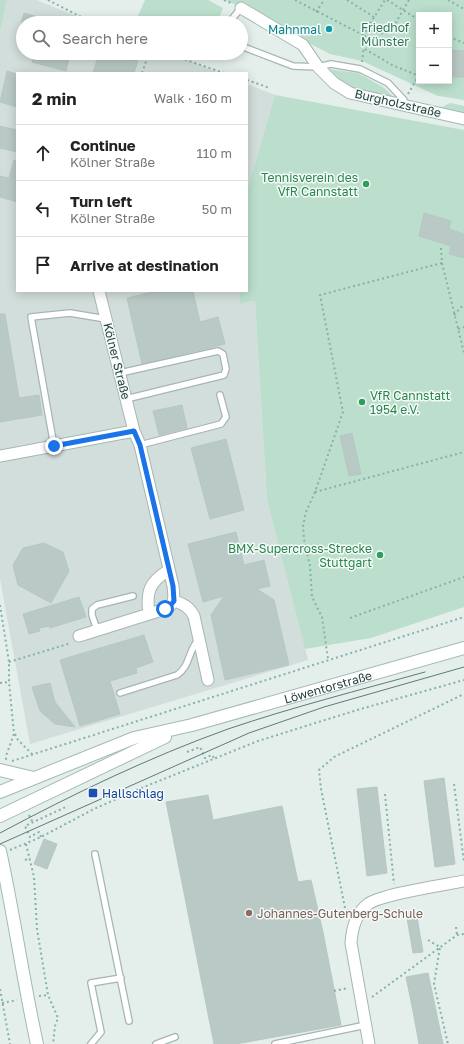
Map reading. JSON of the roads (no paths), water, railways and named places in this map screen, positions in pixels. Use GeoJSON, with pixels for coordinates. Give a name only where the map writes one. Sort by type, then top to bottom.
{"type":"FeatureCollection","features":[{"type":"Feature","properties":{"kind":"main road","name":"Löwentorstraße"},"geometry":{"type":"LineString","coordinates":[[0,792],[134,738],[192,725],[464,648]]}},
{"type":"Feature","properties":{"kind":"main road","name":"Löwentorstraße"},"geometry":{"type":"LineString","coordinates":[[0,816],[137,749],[192,725]]}},
{"type":"Feature","properties":{"kind":"main road"},"geometry":{"type":"LineString","coordinates":[[0,770],[34,778]]}},
{"type":"Feature","properties":{"kind":"main road"},"geometry":{"type":"LineString","coordinates":[[0,852],[14,913],[36,1044]]}},
{"type":"Feature","properties":{"kind":"street","name":"Burgholzstraße"},"geometry":{"type":"LineString","coordinates":[[241,8],[282,31],[303,45],[318,68],[334,83],[350,93],[403,103],[464,119]]}},
{"type":"Feature","properties":{"kind":"street","name":"Kölner Straße"},"geometry":{"type":"LineString","coordinates":[[100,292],[134,431],[140,445],[173,586],[174,601]]}},
{"type":"Feature","properties":{"kind":"street"},"geometry":{"type":"LineString","coordinates":[[0,456],[134,431]]}},
{"type":"Feature","properties":{"kind":"street"},"geometry":{"type":"LineString","coordinates":[[149,614],[148,593],[154,582],[169,570]]}},
{"type":"Feature","properties":{"kind":"street"},"geometry":{"type":"LineString","coordinates":[[79,636],[169,607],[174,601],[185,605],[191,610],[208,680]]}},
{"type":"Feature","properties":{"kind":"street"},"geometry":{"type":"LineString","coordinates":[[369,1044],[351,943],[352,931],[361,911],[368,904],[377,899],[464,881]]}},
{"type":"Feature","properties":{"kind":"lane"},"geometry":{"type":"LineString","coordinates":[[234,16],[241,8]]}},
{"type":"Feature","properties":{"kind":"lane"},"geometry":{"type":"LineString","coordinates":[[248,49],[293,66],[318,68],[331,64],[360,69],[388,83],[403,103]]}},
{"type":"Feature","properties":{"kind":"lane"},"geometry":{"type":"LineString","coordinates":[[54,446],[31,317],[70,313],[106,319]]}},
{"type":"Feature","properties":{"kind":"lane"},"geometry":{"type":"LineString","coordinates":[[120,373],[218,351],[223,354],[226,369],[224,375],[126,399]]}},
{"type":"Feature","properties":{"kind":"lane"},"geometry":{"type":"LineString","coordinates":[[140,445],[221,424],[226,416],[220,395]]}},
{"type":"Feature","properties":{"kind":"lane"},"geometry":{"type":"LineString","coordinates":[[97,630],[92,615],[92,609],[97,605],[132,596]]}},
{"type":"Feature","properties":{"kind":"lane"},"geometry":{"type":"LineString","coordinates":[[120,693],[177,675],[184,671],[193,645],[199,639]]}},
{"type":"Feature","properties":{"kind":"lane"},"geometry":{"type":"LineString","coordinates":[[95,854],[129,1021]]}},
{"type":"Feature","properties":{"kind":"lane"},"geometry":{"type":"LineString","coordinates":[[91,1044],[101,1032],[91,983],[121,978]]}},
{"type":"Feature","properties":{"kind":"lane"},"geometry":{"type":"LineString","coordinates":[[275,1044],[366,1025]]}},
{"type":"Feature","properties":{"kind":"lane"},"geometry":{"type":"LineString","coordinates":[[156,1044],[175,1037]]}},
{"type":"Feature","properties":{"kind":"tram line"},"geometry":{"type":"LineString","coordinates":[[0,844],[249,733],[324,707],[464,667]]}},
{"type":"Feature","properties":{"kind":"tram line"},"geometry":{"type":"LineString","coordinates":[[0,833],[55,804],[112,777],[228,729],[277,713],[425,672]]}},
{"type":"Feature","properties":{"kind":"place","name":"Mahnmal"},"geometry":{"type":"Point","coordinates":[329,29]}},
{"type":"Feature","properties":{"kind":"place","name":"Tennisverein des VfR Cannstatt"},"geometry":{"type":"Point","coordinates":[366,184]}},
{"type":"Feature","properties":{"kind":"place","name":"VfR Cannstatt 1954 e.V."},"geometry":{"type":"Point","coordinates":[362,402]}},
{"type":"Feature","properties":{"kind":"place","name":"BMX-Supercross-Strecke Stuttgart"},"geometry":{"type":"Point","coordinates":[380,555]}},
{"type":"Feature","properties":{"kind":"place","name":"Hallschlag"},"geometry":{"type":"Point","coordinates":[93,793]}},
{"type":"Feature","properties":{"kind":"place","name":"Johannes-Gutenberg-Schule"},"geometry":{"type":"Point","coordinates":[249,913]}},
{"type":"Feature","properties":{"kind":"park label","name":"Friedhof Münster"},"geometry":{"type":"Point","coordinates":[385,34]}}]}
